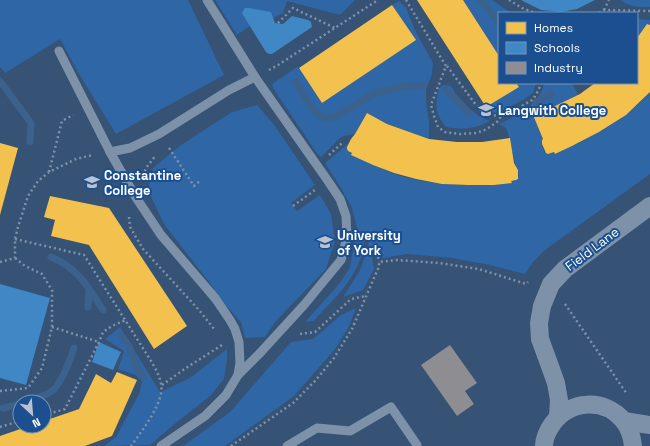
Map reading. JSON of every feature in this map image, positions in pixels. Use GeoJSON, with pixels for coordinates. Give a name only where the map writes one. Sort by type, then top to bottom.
{"type":"FeatureCollection","features":[{"type":"Feature","properties":{"kind":"street","name":"Field Lane"},"geometry":{"type":"LineString","coordinates":[[558,417],[559,400],[556,383],[540,339],[539,323],[542,306],[551,284],[564,269],[650,206]]}},
{"type":"Feature","properties":{"kind":"street"},"geometry":{"type":"LineString","coordinates":[[544,446],[548,429],[558,417],[571,408],[587,404],[604,407],[615,412],[624,421],[632,435],[633,446]]}},
{"type":"Feature","properties":{"kind":"street"},"geometry":{"type":"LineString","coordinates":[[624,421],[650,425]]}},
{"type":"Feature","properties":{"kind":"lane"},"geometry":{"type":"LineString","coordinates":[[161,446],[205,416],[226,394],[238,374],[260,353],[309,299],[341,260],[346,237],[346,216],[340,199],[255,77],[207,0]]}},
{"type":"Feature","properties":{"kind":"lane"},"geometry":{"type":"LineString","coordinates":[[59,51],[110,152],[135,196],[161,235],[215,298],[235,329],[239,342],[240,363],[238,374]]}},
{"type":"Feature","properties":{"kind":"lane"},"geometry":{"type":"LineString","coordinates":[[110,152],[130,148],[159,134],[229,90],[255,77]]}},
{"type":"Feature","properties":{"kind":"lane"},"geometry":{"type":"LineString","coordinates":[[287,446],[317,428],[350,431],[391,407],[417,445]]}},
{"type":"Feature","properties":{"kind":"path"},"geometry":{"type":"LineString","coordinates":[[255,77],[278,65],[378,0]]}},
{"type":"Feature","properties":{"kind":"path"},"geometry":{"type":"LineString","coordinates":[[406,0],[446,66],[479,109],[485,114],[503,115],[532,100],[541,84]]}},
{"type":"Feature","properties":{"kind":"path"},"geometry":{"type":"LineString","coordinates":[[509,0],[532,12]]}},
{"type":"Feature","properties":{"kind":"path"},"geometry":{"type":"LineString","coordinates":[[604,10],[609,0]]}},
{"type":"Feature","properties":{"kind":"path"},"geometry":{"type":"LineString","coordinates":[[278,23],[292,8],[336,28]]}},
{"type":"Feature","properties":{"kind":"path"},"geometry":{"type":"LineString","coordinates":[[601,12],[604,10],[650,11]]}},
{"type":"Feature","properties":{"kind":"path"},"geometry":{"type":"LineString","coordinates":[[446,66],[431,104],[438,127],[445,132],[459,134],[477,133],[487,129],[497,122],[502,115]]}},
{"type":"Feature","properties":{"kind":"path"},"geometry":{"type":"LineString","coordinates":[[49,172],[62,121],[87,108]]}},
{"type":"Feature","properties":{"kind":"path"},"geometry":{"type":"LineString","coordinates":[[159,134],[194,186],[200,182]]}},
{"type":"Feature","properties":{"kind":"path"},"geometry":{"type":"LineString","coordinates":[[168,147],[155,155],[146,168],[141,182],[142,193],[148,202],[129,216],[130,228],[143,249],[199,310],[226,344]]}},
{"type":"Feature","properties":{"kind":"path"},"geometry":{"type":"LineString","coordinates":[[15,258],[15,239],[28,196],[38,181],[49,172],[76,159],[110,152]]}},
{"type":"Feature","properties":{"kind":"path"},"geometry":{"type":"LineString","coordinates":[[294,206],[328,180]]}},
{"type":"Feature","properties":{"kind":"path"},"geometry":{"type":"LineString","coordinates":[[15,239],[84,255],[151,361],[162,385],[161,395],[150,419],[131,446]]}},
{"type":"Feature","properties":{"kind":"path"},"geometry":{"type":"LineString","coordinates":[[231,446],[293,403],[315,381],[334,358],[352,329],[379,267],[377,252]]}},
{"type":"Feature","properties":{"kind":"path"},"geometry":{"type":"LineString","coordinates":[[0,262],[15,258]]}},
{"type":"Feature","properties":{"kind":"path"},"geometry":{"type":"LineString","coordinates":[[0,391],[28,388],[42,368],[52,327],[52,290],[42,274],[25,266],[15,258]]}},
{"type":"Feature","properties":{"kind":"path"},"geometry":{"type":"LineString","coordinates":[[379,262],[397,260],[439,263],[478,269],[526,284],[530,279]]}},
{"type":"Feature","properties":{"kind":"path"},"geometry":{"type":"LineString","coordinates":[[551,284],[598,351],[625,393],[631,397]]}},
{"type":"Feature","properties":{"kind":"path"},"geometry":{"type":"LineString","coordinates":[[52,413],[65,409],[103,332],[126,320]]}},
{"type":"Feature","properties":{"kind":"path"},"geometry":{"type":"LineString","coordinates":[[52,327],[99,342]]}},
{"type":"Feature","properties":{"kind":"path"},"geometry":{"type":"LineString","coordinates":[[162,385],[186,368],[226,344],[239,342]]}},
{"type":"Feature","properties":{"kind":"path"},"geometry":{"type":"LineString","coordinates":[[0,427],[12,423]]}},
{"type":"Feature","properties":{"kind":"shaded area"},"geometry":{"type":"Polygon","coordinates":[[[0,0],[188,0],[224,75],[116,134],[79,74],[60,39],[5,73],[0,67],[0,0]]]}},
{"type":"Feature","properties":{"kind":"shaded area"},"geometry":{"type":"Polygon","coordinates":[[[215,0],[355,0],[340,15],[287,1],[283,13],[273,18],[245,8],[242,12],[250,26],[237,35],[215,0]]]}},
{"type":"Feature","properties":{"kind":"shaded area"},"geometry":{"type":"Polygon","coordinates":[[[463,0],[492,0],[510,12],[498,12],[498,54],[463,0]]]}},
{"type":"Feature","properties":{"kind":"shaded area"},"geometry":{"type":"Polygon","coordinates":[[[621,0],[650,0],[650,7],[638,7],[627,4],[621,0]]]}},
{"type":"Feature","properties":{"kind":"shaded area"},"geometry":{"type":"Polygon","coordinates":[[[399,1],[406,8],[416,32],[433,63],[432,74],[426,90],[429,139],[387,124],[367,113],[355,134],[344,136],[339,139],[321,157],[316,152],[273,88],[272,84],[297,67],[322,103],[415,40],[392,5],[399,1]]]}},
{"type":"Feature","properties":{"kind":"shaded area"},"geometry":{"type":"Polygon","coordinates":[[[638,19],[650,20],[650,25],[647,24],[638,37],[638,19]]]}},
{"type":"Feature","properties":{"kind":"shaded area"},"geometry":{"type":"Polygon","coordinates":[[[517,84],[536,84],[533,93],[523,100],[499,112],[491,113],[487,111],[486,107],[519,87],[517,84]]]}},
{"type":"Feature","properties":{"kind":"shaded area"},"geometry":{"type":"Polygon","coordinates":[[[544,84],[572,84],[578,95],[533,115],[543,139],[543,147],[548,154],[554,152],[555,154],[606,128],[630,112],[650,92],[650,174],[545,250],[533,262],[525,274],[490,265],[452,258],[408,254],[383,258],[381,250],[371,251],[374,269],[363,290],[343,297],[359,272],[368,250],[369,233],[365,232],[360,259],[350,280],[314,321],[305,322],[340,283],[350,267],[357,228],[352,208],[325,163],[349,143],[347,147],[348,151],[392,173],[420,181],[467,185],[511,183],[511,181],[518,179],[518,171],[506,128],[499,124],[525,110],[534,102],[542,90],[544,84]]]}},
{"type":"Feature","properties":{"kind":"shaded area"},"geometry":{"type":"Polygon","coordinates":[[[443,85],[449,85],[452,87],[455,93],[471,110],[490,121],[479,126],[469,128],[446,127],[438,115],[436,107],[439,90],[443,85]]]}},
{"type":"Feature","properties":{"kind":"shaded area"},"geometry":{"type":"Polygon","coordinates":[[[257,105],[275,126],[315,185],[291,203],[297,211],[320,195],[331,214],[335,241],[326,269],[275,322],[265,337],[245,338],[241,322],[226,306],[164,224],[148,190],[153,168],[181,145],[232,112],[257,105]]]}},
{"type":"Feature","properties":{"kind":"shaded area"},"geometry":{"type":"Polygon","coordinates":[[[356,308],[349,326],[336,348],[294,396],[225,446],[183,446],[230,412],[291,342],[313,339],[341,315],[356,308]]]}},
{"type":"Feature","properties":{"kind":"shaded area"},"geometry":{"type":"Polygon","coordinates":[[[120,327],[160,392],[190,378],[227,349],[224,379],[210,396],[150,445],[104,446],[116,437],[139,394],[142,382],[136,375],[118,369],[124,351],[105,339],[120,327]]]}},
{"type":"Feature","properties":{"kind":"building: Homes"},"geometry":{"type":"Polygon","coordinates":[[[417,0],[463,0],[498,54],[498,84],[517,84],[519,87],[486,107],[417,0]]]}},
{"type":"Feature","properties":{"kind":"building: Homes"},"geometry":{"type":"Polygon","coordinates":[[[392,5],[416,40],[322,103],[299,68],[392,5]]]}},
{"type":"Feature","properties":{"kind":"building: Homes"},"geometry":{"type":"Polygon","coordinates":[[[647,24],[650,25],[650,92],[626,115],[599,132],[555,154],[554,152],[548,154],[546,153],[542,144],[543,139],[533,115],[580,94],[594,84],[638,84],[638,37],[647,24]]]}},
{"type":"Feature","properties":{"kind":"building: Homes"},"geometry":{"type":"Polygon","coordinates":[[[367,113],[387,124],[429,139],[457,142],[482,142],[510,138],[514,163],[518,170],[518,179],[511,181],[512,183],[494,185],[442,184],[394,173],[373,165],[351,155],[352,153],[347,149],[351,139],[367,113]]]}},
{"type":"Feature","properties":{"kind":"building: Homes"},"geometry":{"type":"Polygon","coordinates":[[[0,143],[18,148],[0,215],[0,143]]]}},
{"type":"Feature","properties":{"kind":"building: Homes"},"geometry":{"type":"Polygon","coordinates":[[[50,196],[109,208],[187,326],[154,349],[89,245],[51,236],[55,220],[44,217],[50,196]]]}},
{"type":"Feature","properties":{"kind":"building: Homes"},"geometry":{"type":"Polygon","coordinates":[[[117,372],[137,380],[112,436],[85,446],[0,446],[0,436],[12,432],[12,434],[52,434],[52,418],[79,409],[96,374],[111,383],[117,372]]]}},
{"type":"Feature","properties":{"kind":"building: Schools"},"geometry":{"type":"Polygon","coordinates":[[[521,0],[595,0],[577,9],[561,12],[541,10],[521,0]]]}},
{"type":"Feature","properties":{"kind":"building: Schools"},"geometry":{"type":"Polygon","coordinates":[[[245,8],[271,12],[275,23],[283,24],[292,16],[308,20],[311,22],[312,27],[272,54],[269,54],[266,52],[243,15],[242,12],[245,8]]]}},
{"type":"Feature","properties":{"kind":"building: Schools"},"geometry":{"type":"Polygon","coordinates":[[[0,284],[50,298],[26,385],[0,378],[0,284]]]}},
{"type":"Feature","properties":{"kind":"building: Schools"},"geometry":{"type":"Polygon","coordinates":[[[99,342],[121,352],[113,370],[92,362],[99,342]]]}},
{"type":"Feature","properties":{"kind":"building: Industry"},"geometry":{"type":"Polygon","coordinates":[[[450,345],[477,383],[465,391],[474,404],[457,416],[421,365],[450,345]]]}},
{"type":"Feature","properties":{"kind":"waterway"},"geometry":{"type":"LineString","coordinates":[[481,0],[498,21]]}},
{"type":"Feature","properties":{"kind":"waterway"},"geometry":{"type":"LineString","coordinates":[[0,81],[31,123],[30,142]]}},
{"type":"Feature","properties":{"kind":"waterway"},"geometry":{"type":"LineString","coordinates":[[296,81],[312,109],[322,117],[330,118],[338,115],[375,93],[402,87],[424,86]]}},
{"type":"Feature","properties":{"kind":"waterway"},"geometry":{"type":"LineString","coordinates":[[446,90],[469,113]]}},
{"type":"Feature","properties":{"kind":"waterway"},"geometry":{"type":"LineString","coordinates":[[536,102],[551,94]]}},
{"type":"Feature","properties":{"kind":"waterway"},"geometry":{"type":"LineString","coordinates":[[51,257],[60,261],[82,279],[103,310]]}},
{"type":"Feature","properties":{"kind":"waterway"},"geometry":{"type":"LineString","coordinates":[[88,307],[89,290]]}},
{"type":"Feature","properties":{"kind":"waterway"},"geometry":{"type":"LineString","coordinates":[[121,335],[129,346],[137,368],[143,377]]}},
{"type":"Feature","properties":{"kind":"waterway"},"geometry":{"type":"LineString","coordinates":[[46,394],[52,391],[59,383],[74,348]]}},
{"type":"Feature","properties":{"kind":"waterway"},"geometry":{"type":"LineString","coordinates":[[3,408],[12,406]]}},
{"type":"Feature","properties":{"kind":"place","name":"Langwith College"},"geometry":{"type":"Point","coordinates":[486,110]}},
{"type":"Feature","properties":{"kind":"place","name":"Constantine College"},"geometry":{"type":"Point","coordinates":[92,182]}},
{"type":"Feature","properties":{"kind":"place","name":"University of York"},"geometry":{"type":"Point","coordinates":[325,242]}}]}
